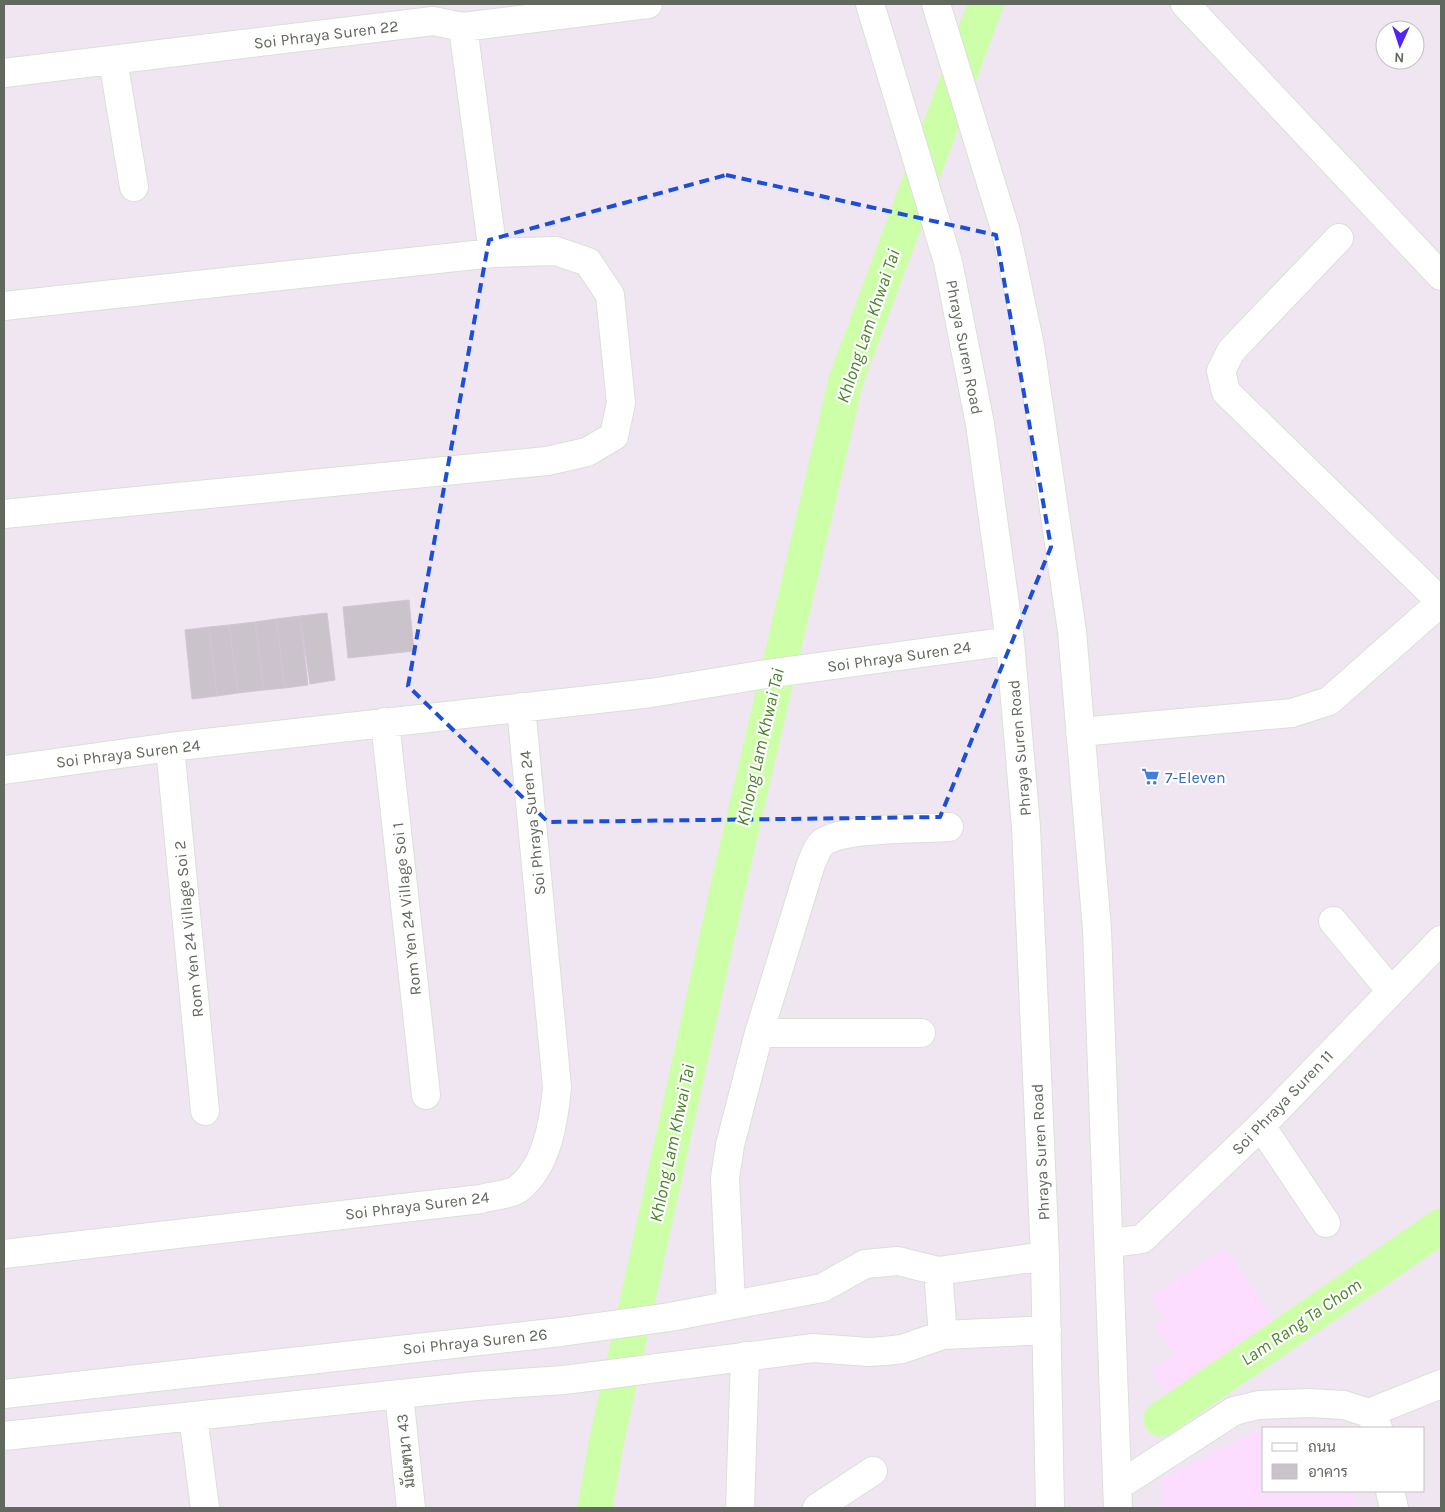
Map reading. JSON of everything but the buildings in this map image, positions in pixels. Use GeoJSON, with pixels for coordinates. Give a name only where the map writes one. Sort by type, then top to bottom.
{"type":"FeatureCollection","features":[{"type":"Feature","properties":{"kind":"street","name":"Soi Phraya Suren 22"},"geometry":{"type":"LineString","coordinates":[[4,74],[433,21],[463,27],[648,4]]}},
{"type":"Feature","properties":{"kind":"street","name":"Phraya Suren Road"},"geometry":{"type":"LineString","coordinates":[[870,4],[948,262],[980,424],[1010,641],[1026,827],[1045,1256],[1050,1508]]}},
{"type":"Feature","properties":{"kind":"street"},"geometry":{"type":"LineString","coordinates":[[936,4],[1006,232],[1030,346],[1072,631],[1097,929],[1118,1497]]}},
{"type":"Feature","properties":{"kind":"street"},"geometry":{"type":"LineString","coordinates":[[1185,4],[1441,276]]}},
{"type":"Feature","properties":{"kind":"street"},"geometry":{"type":"LineString","coordinates":[[463,27],[493,253]]}},
{"type":"Feature","properties":{"kind":"street"},"geometry":{"type":"LineString","coordinates":[[113,60],[134,187]]}},
{"type":"Feature","properties":{"kind":"street"},"geometry":{"type":"LineString","coordinates":[[1080,732],[1292,712],[1329,701],[1441,602],[1226,392],[1221,371],[1230,351],[1339,238]]}},
{"type":"Feature","properties":{"kind":"street"},"geometry":{"type":"LineString","coordinates":[[4,306],[493,253],[556,251],[588,262],[610,294],[621,403],[614,436],[587,452],[547,461],[4,514]]}},
{"type":"Feature","properties":{"kind":"street","name":"Soi Phraya Suren 24"},"geometry":{"type":"LineString","coordinates":[[4,770],[170,747],[651,693],[760,675],[1010,641]]}},
{"type":"Feature","properties":{"kind":"street","name":"Soi Phraya Suren 24"},"geometry":{"type":"LineString","coordinates":[[4,1254],[481,1199],[517,1190],[540,1162],[554,1118],[557,1088],[520,707]]}},
{"type":"Feature","properties":{"kind":"street","name":"Rom Yen 24 Village Soi 1"},"geometry":{"type":"LineString","coordinates":[[385,722],[426,1095]]}},
{"type":"Feature","properties":{"kind":"street","name":"Rom Yen 24 Village Soi 2"},"geometry":{"type":"LineString","coordinates":[[170,747],[205,1111]]}},
{"type":"Feature","properties":{"kind":"street"},"geometry":{"type":"LineString","coordinates":[[732,1304],[725,1178],[730,1145],[758,1033],[811,864],[820,845],[831,838],[848,834],[949,827]]}},
{"type":"Feature","properties":{"kind":"street"},"geometry":{"type":"LineString","coordinates":[[1334,921],[1391,991]]}},
{"type":"Feature","properties":{"kind":"street","name":"Soi Phraya Suren 11"},"geometry":{"type":"LineString","coordinates":[[1110,1243],[1142,1239],[1261,1126],[1441,940]]}},
{"type":"Feature","properties":{"kind":"street"},"geometry":{"type":"LineString","coordinates":[[758,1033],[922,1033]]}},
{"type":"Feature","properties":{"kind":"street"},"geometry":{"type":"LineString","coordinates":[[1261,1126],[1326,1223]]}},
{"type":"Feature","properties":{"kind":"street","name":"Soi Phraya Suren 26"},"geometry":{"type":"LineString","coordinates":[[4,1394],[561,1332],[670,1317],[822,1288],[865,1264],[898,1261],[938,1271],[1045,1256]]}},
{"type":"Feature","properties":{"kind":"street"},"geometry":{"type":"LineString","coordinates":[[938,1271],[943,1335]]}},
{"type":"Feature","properties":{"kind":"street"},"geometry":{"type":"LineString","coordinates":[[4,1436],[399,1394],[564,1380],[813,1348],[869,1352],[894,1350],[943,1335],[1047,1330]]}},
{"type":"Feature","properties":{"kind":"street"},"geometry":{"type":"LineString","coordinates":[[740,1508],[745,1356]]}},
{"type":"Feature","properties":{"kind":"street"},"geometry":{"type":"LineString","coordinates":[[246,1367],[257,1410]]}},
{"type":"Feature","properties":{"kind":"street"},"geometry":{"type":"LineString","coordinates":[[1118,1497],[1234,1411],[1259,1404],[1344,1404],[1373,1421],[1441,1384]]}},
{"type":"Feature","properties":{"kind":"street","name":"มัณฑนา 43"},"geometry":{"type":"LineString","coordinates":[[399,1394],[411,1508]]}},
{"type":"Feature","properties":{"kind":"street"},"geometry":{"type":"LineString","coordinates":[[193,1416],[205,1508]]}},
{"type":"Feature","properties":{"kind":"street"},"geometry":{"type":"LineString","coordinates":[[817,1508],[873,1472]]}},
{"type":"Feature","properties":{"kind":"street"},"geometry":{"type":"LineString","coordinates":[[1390,1492],[1394,1508]]}},
{"type":"Feature","properties":{"kind":"highlighted area"},"geometry":{"type":"Polygon","coordinates":[[[726,175],[996,235],[1051,547],[940,817],[548,822],[408,686],[489,240],[726,175]]]}},
{"type":"Feature","properties":{"kind":"shaded area"},"geometry":{"type":"Polygon","coordinates":[[[1226,1248],[1276,1324],[1167,1394],[1151,1370],[1174,1355],[1155,1326],[1165,1320],[1150,1297],[1226,1248]]]}},
{"type":"Feature","properties":{"kind":"shaded area"},"geometry":{"type":"Polygon","coordinates":[[[1256,1431],[1262,1431],[1262,1492],[1353,1492],[1356,1508],[1162,1508],[1162,1479],[1256,1431]]]}},
{"type":"Feature","properties":{"kind":"waterway","name":"Khlong Lam Khwai Tai"},"geometry":{"type":"LineString","coordinates":[[595,1508],[606,1444],[728,887],[846,380],[986,4]]}},
{"type":"Feature","properties":{"kind":"waterway","name":"Lam Rang Ta Chom"},"geometry":{"type":"LineString","coordinates":[[1161,1419],[1441,1226]]}},
{"type":"Feature","properties":{"kind":"place","name":"7-Eleven"},"geometry":{"type":"Point","coordinates":[1151,777]}}]}
